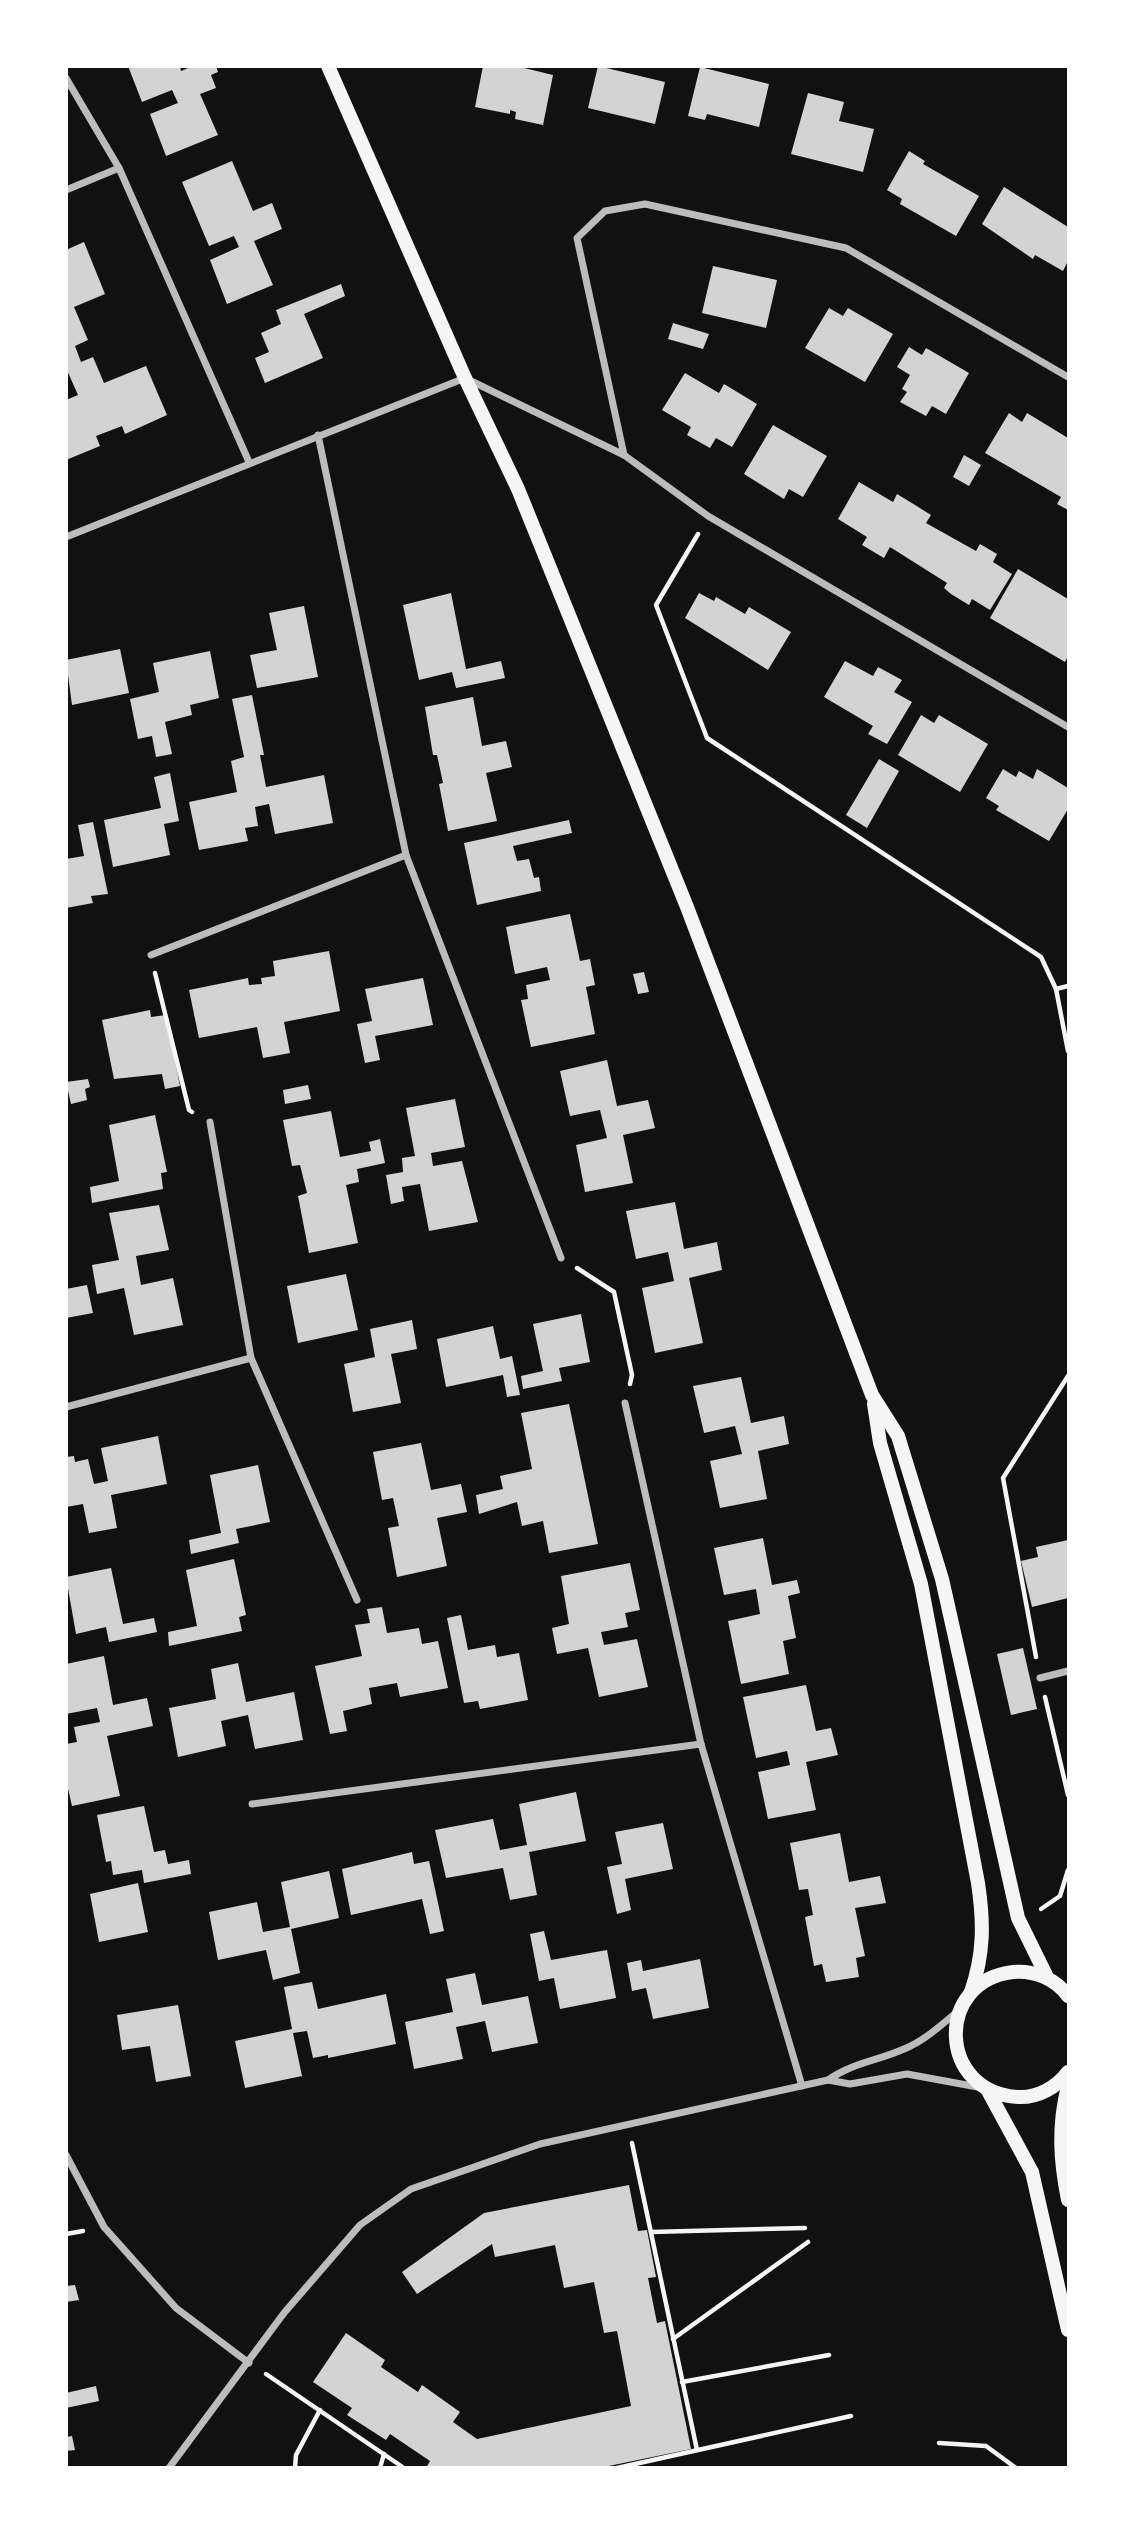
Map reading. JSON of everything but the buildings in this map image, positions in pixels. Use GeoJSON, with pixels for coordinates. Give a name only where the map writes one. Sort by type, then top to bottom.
{"type":"FeatureCollection","features":[{"type":"Feature","properties":{"kind":"main road"},"geometry":{"type":"LineString","coordinates":[[328,66],[465,378],[518,489],[682,894],[872,1395],[880,1443],[921,1584],[985,1925],[980,1965],[955,2027],[956,2046],[962,2063],[972,2078],[987,2089],[1006,2096],[1026,2097],[1046,2091],[1069,2072]]}},
{"type":"Feature","properties":{"kind":"main road"},"geometry":{"type":"LineString","coordinates":[[872,1395],[898,1436],[942,1579],[1018,1918],[1047,1978]]}},
{"type":"Feature","properties":{"kind":"main road"},"geometry":{"type":"LineString","coordinates":[[971,1992],[993,1977],[1009,1972],[1027,1971],[1047,1978],[1067,1992]]}},
{"type":"Feature","properties":{"kind":"main road"},"geometry":{"type":"LineString","coordinates":[[1069,2086],[1059,2132],[1069,2200]]}},
{"type":"Feature","properties":{"kind":"main road"},"geometry":{"type":"LineString","coordinates":[[987,2089],[1031,2172],[1069,2330]]}},
{"type":"Feature","properties":{"kind":"street"},"geometry":{"type":"LineString","coordinates":[[66,78],[119,168],[249,462]]}},
{"type":"Feature","properties":{"kind":"street"},"geometry":{"type":"LineString","coordinates":[[66,190],[119,168]]}},
{"type":"Feature","properties":{"kind":"street"},"geometry":{"type":"LineString","coordinates":[[624,455],[577,238],[605,211],[618,208],[645,204],[846,248],[1069,377]]}},
{"type":"Feature","properties":{"kind":"street"},"geometry":{"type":"LineString","coordinates":[[66,537],[465,378],[624,455],[708,516],[1069,727]]}},
{"type":"Feature","properties":{"kind":"street"},"geometry":{"type":"LineString","coordinates":[[318,435],[407,855],[561,1258]]}},
{"type":"Feature","properties":{"kind":"street"},"geometry":{"type":"LineString","coordinates":[[151,955],[407,855]]}},
{"type":"Feature","properties":{"kind":"street"},"geometry":{"type":"LineString","coordinates":[[210,1122],[251,1358],[357,1600]]}},
{"type":"Feature","properties":{"kind":"street"},"geometry":{"type":"LineString","coordinates":[[66,1407],[251,1358]]}},
{"type":"Feature","properties":{"kind":"street"},"geometry":{"type":"LineString","coordinates":[[625,1403],[701,1744],[802,2086]]}},
{"type":"Feature","properties":{"kind":"street"},"geometry":{"type":"LineString","coordinates":[[1040,1678],[1069,1671]]}},
{"type":"Feature","properties":{"kind":"street"},"geometry":{"type":"LineString","coordinates":[[252,1804],[701,1744]]}},
{"type":"Feature","properties":{"kind":"street"},"geometry":{"type":"LineString","coordinates":[[169,2468],[284,2313],[360,2225],[411,2189],[540,2144],[828,2080],[846,2067],[902,2050],[922,2040],[960,2010]]}},
{"type":"Feature","properties":{"kind":"street"},"geometry":{"type":"LineString","coordinates":[[828,2080],[850,2084],[907,2074],[987,2089]]}},
{"type":"Feature","properties":{"kind":"street"},"geometry":{"type":"LineString","coordinates":[[66,2155],[104,2227],[176,2308],[249,2363]]}},
{"type":"Feature","properties":{"kind":"path"},"geometry":{"type":"LineString","coordinates":[[708,516],[656,605],[707,738],[1041,957],[1056,989],[1069,1051]]}},
{"type":"Feature","properties":{"kind":"path"},"geometry":{"type":"LineString","coordinates":[[151,955],[189,1110],[210,1122]]}},
{"type":"Feature","properties":{"kind":"path"},"geometry":{"type":"LineString","coordinates":[[1056,989],[1069,986]]}},
{"type":"Feature","properties":{"kind":"path"},"geometry":{"type":"LineString","coordinates":[[561,1258],[614,1292],[632,1375],[625,1403]]}},
{"type":"Feature","properties":{"kind":"path"},"geometry":{"type":"LineString","coordinates":[[1069,1376],[1003,1478],[1040,1678],[1069,1795]]}},
{"type":"Feature","properties":{"kind":"path"},"geometry":{"type":"LineString","coordinates":[[1039,1910],[1060,1896],[1069,1870]]}},
{"type":"Feature","properties":{"kind":"path"},"geometry":{"type":"LineString","coordinates":[[628,2124],[696,2450]]}},
{"type":"Feature","properties":{"kind":"path"},"geometry":{"type":"LineString","coordinates":[[651,2232],[805,2228]]}},
{"type":"Feature","properties":{"kind":"path"},"geometry":{"type":"LineString","coordinates":[[673,2339],[808,2242]]}},
{"type":"Feature","properties":{"kind":"path"},"geometry":{"type":"LineString","coordinates":[[682,2382],[829,2355]]}},
{"type":"Feature","properties":{"kind":"path"},"geometry":{"type":"LineString","coordinates":[[249,2363],[404,2468]]}},
{"type":"Feature","properties":{"kind":"path"},"geometry":{"type":"LineString","coordinates":[[295,2468],[296,2455],[320,2410]]}},
{"type":"Feature","properties":{"kind":"path"},"geometry":{"type":"LineString","coordinates":[[617,2468],[851,2416]]}},
{"type":"Feature","properties":{"kind":"path"},"geometry":{"type":"LineString","coordinates":[[939,2443],[986,2446],[1016,2468]]}},
{"type":"Feature","properties":{"kind":"path"},"geometry":{"type":"LineString","coordinates":[[380,2468],[384,2454]]}}]}
